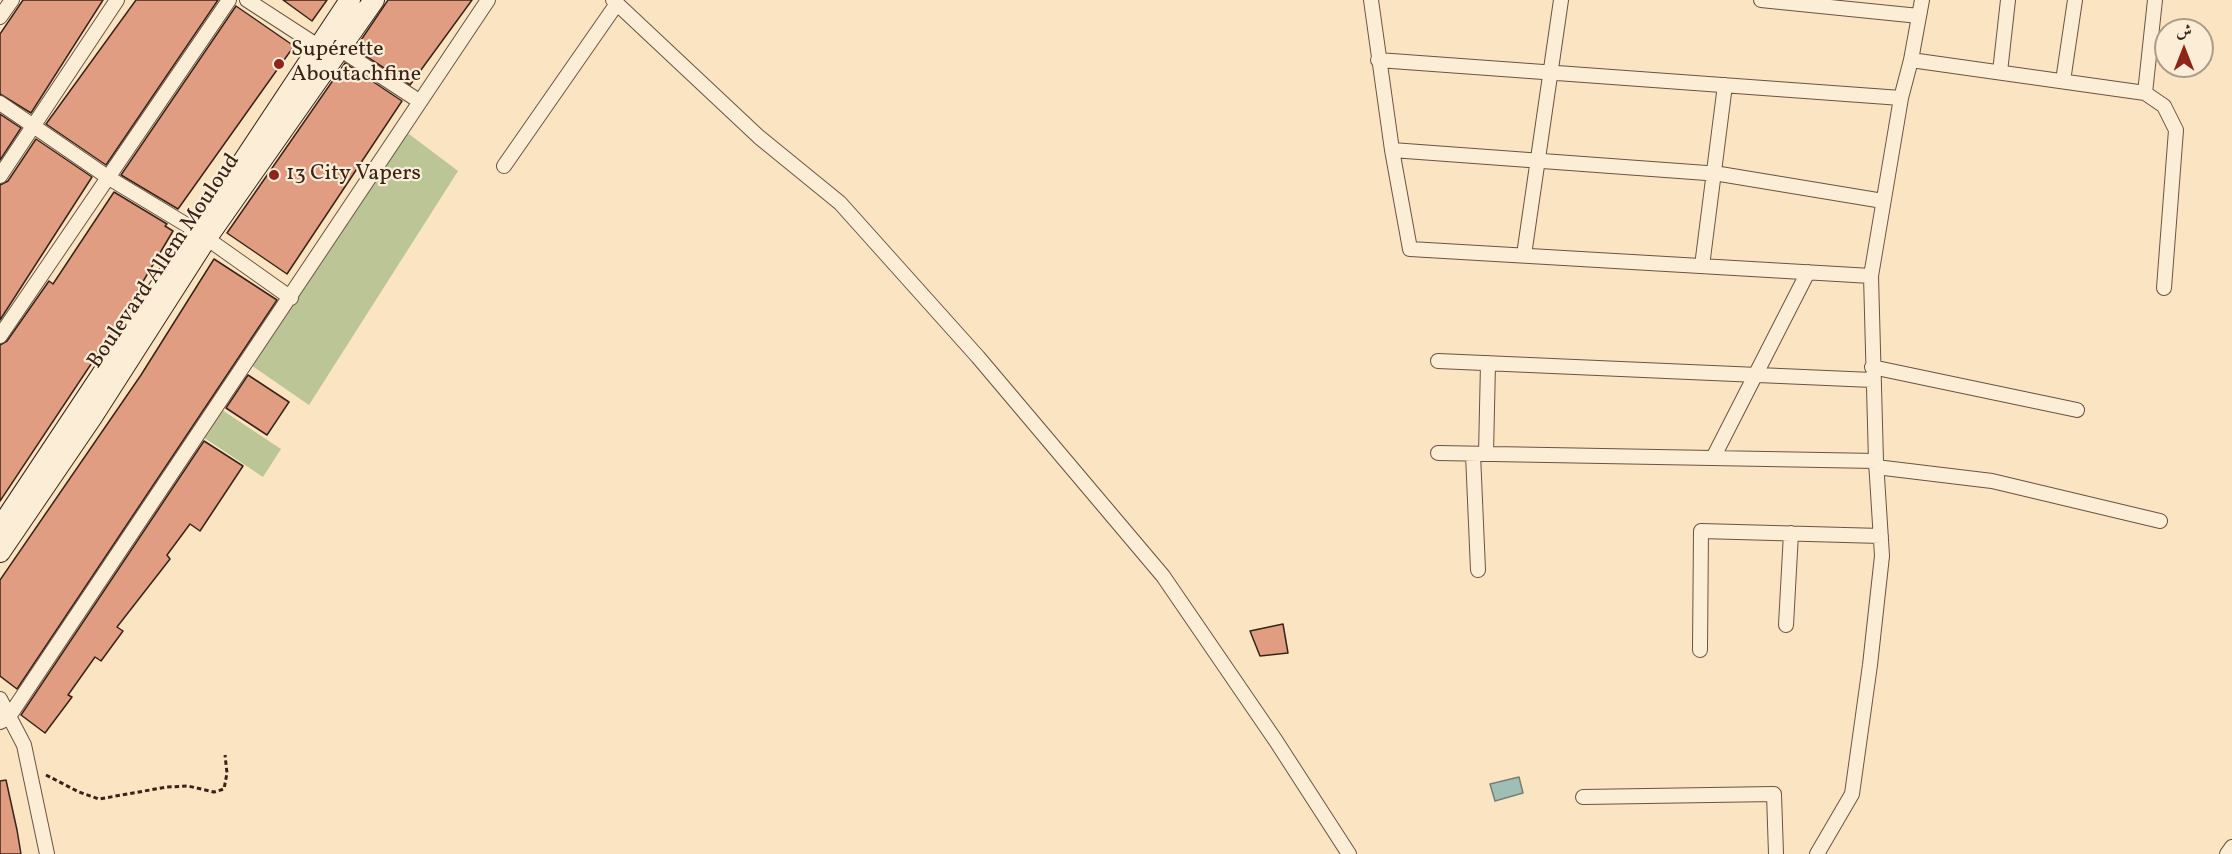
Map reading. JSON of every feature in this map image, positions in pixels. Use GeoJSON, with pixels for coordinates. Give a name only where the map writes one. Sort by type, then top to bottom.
{"type":"FeatureCollection","features":[{"type":"Feature","properties":{"kind":"main road","name":"Boulevard Allem Mouloud"},"geometry":{"type":"LineString","coordinates":[[0,552],[92,417],[200,234],[318,46],[350,0]]}},
{"type":"Feature","properties":{"kind":"main road","name":"Boulevard Allem Mouloud"},"geometry":{"type":"LineString","coordinates":[[0,528],[200,234],[340,50],[374,0]]}},
{"type":"Feature","properties":{"kind":"street"},"geometry":{"type":"LineString","coordinates":[[0,17],[12,0]]}},
{"type":"Feature","properties":{"kind":"street"},"geometry":{"type":"LineString","coordinates":[[0,176],[117,0]]}},
{"type":"Feature","properties":{"kind":"street"},"geometry":{"type":"LineString","coordinates":[[0,336],[229,0]]}},
{"type":"Feature","properties":{"kind":"street"},"geometry":{"type":"LineString","coordinates":[[247,0],[318,46],[340,50],[419,101]]}},
{"type":"Feature","properties":{"kind":"street"},"geometry":{"type":"LineString","coordinates":[[4,720],[291,298],[419,101],[488,0]]}},
{"type":"Feature","properties":{"kind":"street"},"geometry":{"type":"LineString","coordinates":[[1371,0],[1392,150],[1410,249],[1871,276]]}},
{"type":"Feature","properties":{"kind":"street"},"geometry":{"type":"LineString","coordinates":[[1524,255],[1561,0]]}},
{"type":"Feature","properties":{"kind":"street"},"geometry":{"type":"LineString","coordinates":[[1761,0],[1919,16]]}},
{"type":"Feature","properties":{"kind":"street"},"geometry":{"type":"LineString","coordinates":[[1817,854],[1852,794],[1870,665],[1882,556],[1872,374],[1871,276],[1901,98],[1911,60],[1922,0]]}},
{"type":"Feature","properties":{"kind":"street"},"geometry":{"type":"LineString","coordinates":[[2000,72],[2008,0]]}},
{"type":"Feature","properties":{"kind":"street"},"geometry":{"type":"LineString","coordinates":[[2063,81],[2075,0]]}},
{"type":"Feature","properties":{"kind":"street"},"geometry":{"type":"LineString","coordinates":[[2145,93],[2155,0]]}},
{"type":"Feature","properties":{"kind":"street"},"geometry":{"type":"LineString","coordinates":[[504,166],[614,3],[759,137],[840,203],[978,357],[1163,576],[1276,741],[1349,854]]}},
{"type":"Feature","properties":{"kind":"street"},"geometry":{"type":"LineString","coordinates":[[1378,60],[1901,98]]}},
{"type":"Feature","properties":{"kind":"street"},"geometry":{"type":"LineString","coordinates":[[1911,60],[2145,93],[2164,106],[2176,130],[2164,288]]}},
{"type":"Feature","properties":{"kind":"street"},"geometry":{"type":"LineString","coordinates":[[1702,266],[1725,85]]}},
{"type":"Feature","properties":{"kind":"street"},"geometry":{"type":"LineString","coordinates":[[0,104],[109,178],[200,234],[291,298]]}},
{"type":"Feature","properties":{"kind":"street"},"geometry":{"type":"LineString","coordinates":[[1392,150],[1714,174],[1883,201]]}},
{"type":"Feature","properties":{"kind":"street"},"geometry":{"type":"LineString","coordinates":[[1713,458],[1808,272]]}},
{"type":"Feature","properties":{"kind":"street"},"geometry":{"type":"LineString","coordinates":[[1438,361],[1756,375],[1872,374],[2077,410]]}},
{"type":"Feature","properties":{"kind":"street"},"geometry":{"type":"LineString","coordinates":[[1478,570],[1479,454],[1488,363]]}},
{"type":"Feature","properties":{"kind":"street"},"geometry":{"type":"LineString","coordinates":[[1438,453],[1713,458],[1876,464],[1992,481],[2160,521]]}},
{"type":"Feature","properties":{"kind":"street"},"geometry":{"type":"LineString","coordinates":[[1700,650],[1701,531],[1881,536]]}},
{"type":"Feature","properties":{"kind":"street"},"geometry":{"type":"LineString","coordinates":[[1786,625],[1791,533]]}},
{"type":"Feature","properties":{"kind":"street"},"geometry":{"type":"LineString","coordinates":[[0,699],[4,720],[24,745],[47,854]]}},
{"type":"Feature","properties":{"kind":"street"},"geometry":{"type":"LineString","coordinates":[[1583,797],[1774,794],[1776,854]]}},
{"type":"Feature","properties":{"kind":"street"},"geometry":{"type":"LineString","coordinates":[[2227,854],[2232,847]]}},
{"type":"Feature","properties":{"kind":"path"},"geometry":{"type":"LineString","coordinates":[[28,767],[79,792],[99,799],[166,787],[188,786],[214,792],[224,789],[227,773],[225,755]]}},
{"type":"Feature","properties":{"kind":"green space"},"geometry":{"type":"Polygon","coordinates":[[[405,131],[458,171],[309,405],[248,363],[405,131]]]}},
{"type":"Feature","properties":{"kind":"green space"},"geometry":{"type":"Polygon","coordinates":[[[222,410],[281,449],[263,477],[203,437],[222,410]]]}},
{"type":"Feature","properties":{"kind":"water"},"geometry":{"type":"Polygon","coordinates":[[[1519,777],[1523,793],[1495,801],[1490,784],[1519,777]]]}},
{"type":"Feature","properties":{"kind":"building"},"geometry":{"type":"Polygon","coordinates":[[[23,0],[103,0],[31,113],[0,94],[0,34],[23,0]]]}},
{"type":"Feature","properties":{"kind":"building"},"geometry":{"type":"Polygon","coordinates":[[[136,0],[218,0],[106,165],[46,124],[136,0]]]}},
{"type":"Feature","properties":{"kind":"building"},"geometry":{"type":"Polygon","coordinates":[[[283,0],[327,0],[312,21],[283,0]]]}},
{"type":"Feature","properties":{"kind":"building"},"geometry":{"type":"Polygon","coordinates":[[[388,0],[472,0],[410,85],[355,49],[388,0]]]}},
{"type":"Feature","properties":{"kind":"building"},"geometry":{"type":"Polygon","coordinates":[[[236,6],[294,46],[178,209],[121,175],[236,6]]]}},
{"type":"Feature","properties":{"kind":"building"},"geometry":{"type":"Polygon","coordinates":[[[345,63],[402,101],[287,274],[227,233],[345,63]]]}},
{"type":"Feature","properties":{"kind":"building"},"geometry":{"type":"Polygon","coordinates":[[[0,114],[21,128],[0,160],[0,114]]]}},
{"type":"Feature","properties":{"kind":"building"},"geometry":{"type":"Polygon","coordinates":[[[36,139],[92,177],[0,320],[0,185],[8,181],[36,139]]]}},
{"type":"Feature","properties":{"kind":"building"},"geometry":{"type":"Polygon","coordinates":[[[114,192],[167,224],[165,226],[173,231],[119,322],[0,501],[0,345],[7,341],[49,281],[53,284],[114,192]]]}},
{"type":"Feature","properties":{"kind":"building"},"geometry":{"type":"Polygon","coordinates":[[[214,259],[277,300],[17,689],[0,676],[0,580],[141,375],[214,259]]]}},
{"type":"Feature","properties":{"kind":"building"},"geometry":{"type":"Polygon","coordinates":[[[248,375],[289,402],[267,435],[226,408],[248,375]]]}},
{"type":"Feature","properties":{"kind":"building"},"geometry":{"type":"Polygon","coordinates":[[[204,441],[243,466],[200,531],[190,524],[167,555],[170,559],[117,627],[123,631],[101,661],[95,657],[68,695],[72,697],[45,733],[21,715],[204,441]]]}},
{"type":"Feature","properties":{"kind":"building"},"geometry":{"type":"Polygon","coordinates":[[[1283,624],[1288,653],[1260,656],[1250,631],[1283,624]]]}},
{"type":"Feature","properties":{"kind":"building"},"geometry":{"type":"Polygon","coordinates":[[[6,780],[21,854],[0,854],[0,781],[6,780]]]}},
{"type":"Feature","properties":{"kind":"place","name":"Supérette Aboutachfine"},"geometry":{"type":"Point","coordinates":[279,64]}},
{"type":"Feature","properties":{"kind":"place","name":"13 City Vapers"},"geometry":{"type":"Point","coordinates":[274,175]}}]}
